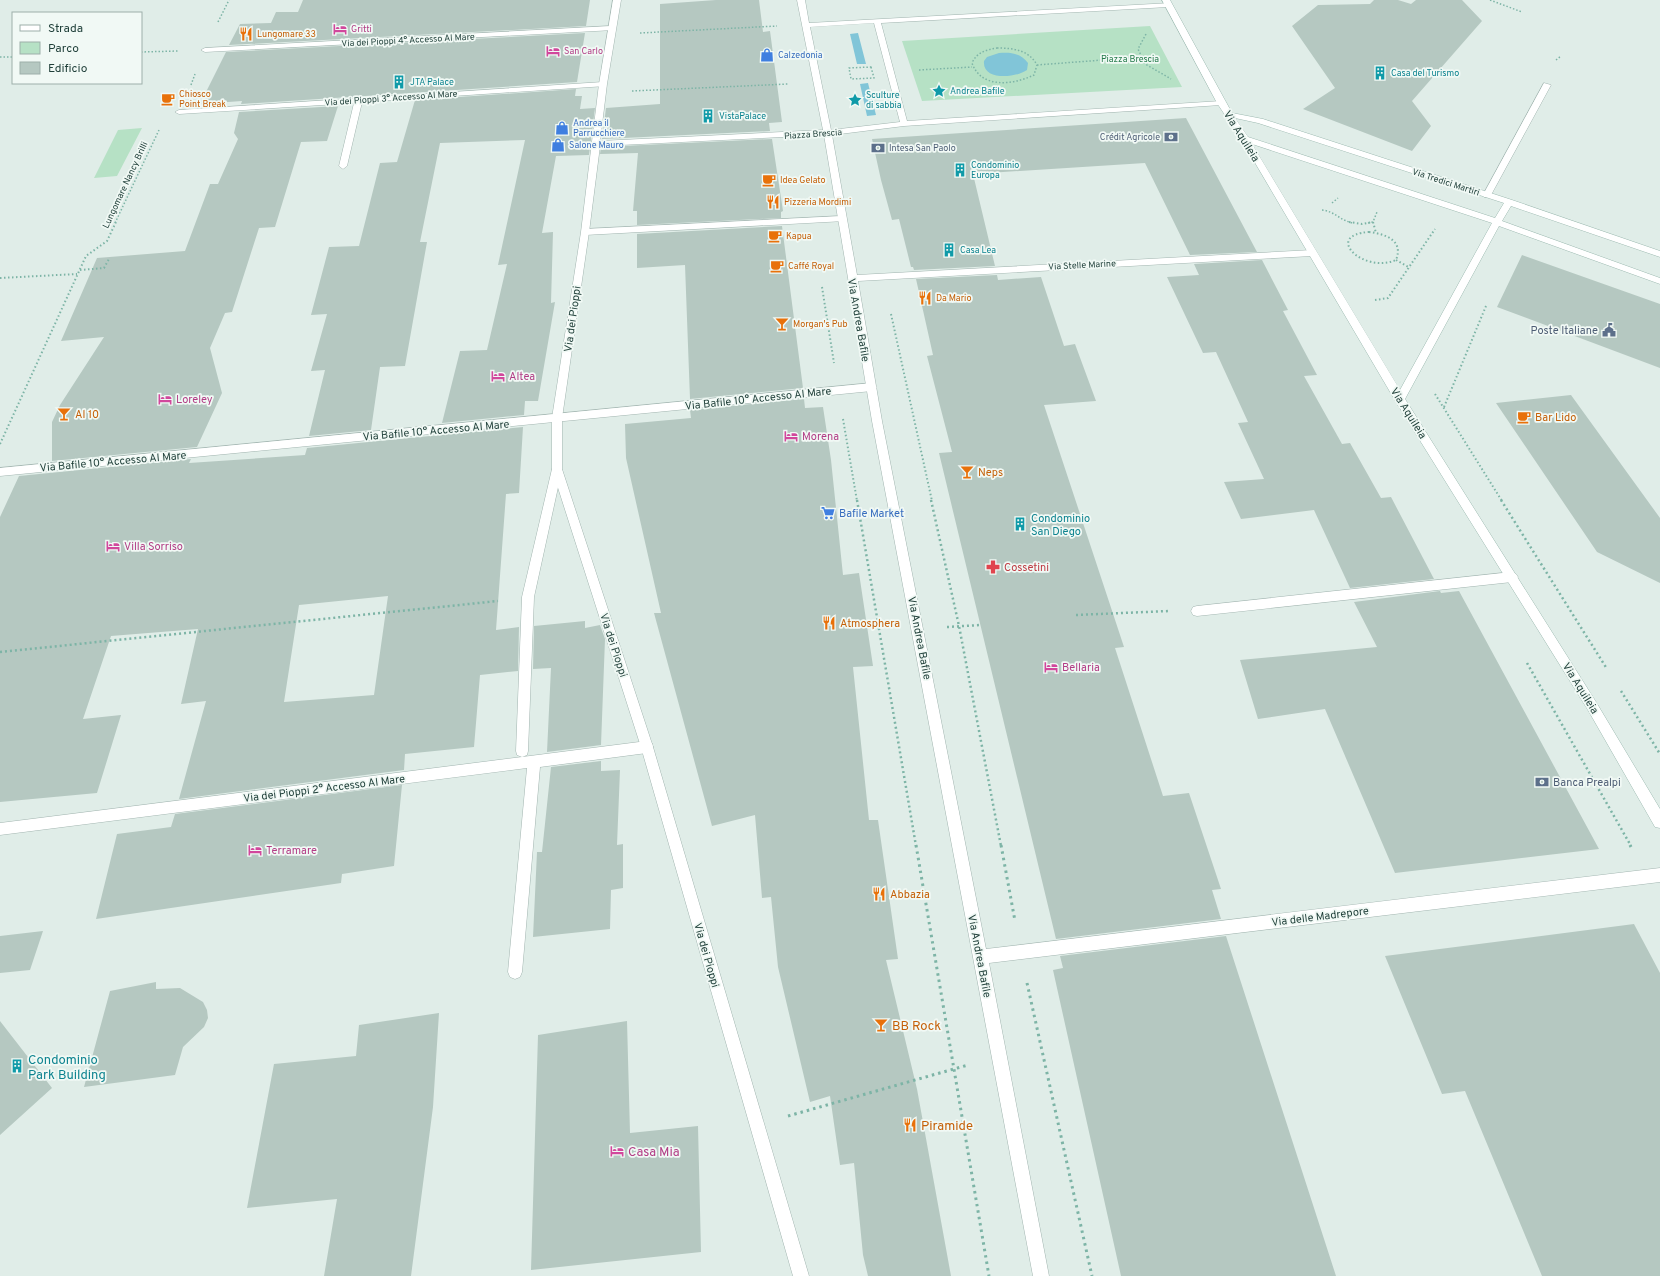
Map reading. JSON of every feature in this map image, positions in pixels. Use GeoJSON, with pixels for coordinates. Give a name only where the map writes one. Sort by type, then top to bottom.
{"type":"FeatureCollection","features":[{"type":"Feature","properties":{"kind":"street","name":"Via dei Pioppi"},"geometry":{"type":"LineString","coordinates":[[617,0],[602,88],[585,232],[557,418],[557,469],[647,747],[801,1276]]}},
{"type":"Feature","properties":{"kind":"street","name":"Via Andrea Bafile"},"geometry":{"type":"LineString","coordinates":[[801,0],[828,133],[872,387],[1041,1276]]}},
{"type":"Feature","properties":{"kind":"street"},"geometry":{"type":"LineString","coordinates":[[805,25],[877,22],[1167,3]]}},
{"type":"Feature","properties":{"kind":"street","name":"Via Aquileia"},"geometry":{"type":"LineString","coordinates":[[1167,3],[1221,103],[1230,115],[1400,398],[1592,706],[1660,822]]}},
{"type":"Feature","properties":{"kind":"street"},"geometry":{"type":"LineString","coordinates":[[877,22],[904,124]]}},
{"type":"Feature","properties":{"kind":"street","name":"Via dei Pioppi 4° Accesso Al Mare"},"geometry":{"type":"LineString","coordinates":[[205,50],[611,31]]}},
{"type":"Feature","properties":{"kind":"street"},"geometry":{"type":"LineString","coordinates":[[1487,195],[1547,85]]}},
{"type":"Feature","properties":{"kind":"street","name":"Via dei Pioppi 3° Accesso Al Mare"},"geometry":{"type":"LineString","coordinates":[[180,112],[359,100],[602,88]]}},
{"type":"Feature","properties":{"kind":"street"},"geometry":{"type":"LineString","coordinates":[[343,166],[359,100]]}},
{"type":"Feature","properties":{"kind":"street","name":"Piazza Brescia"},"geometry":{"type":"LineString","coordinates":[[595,144],[828,133],[904,124],[1221,103]]}},
{"type":"Feature","properties":{"kind":"street","name":"Via Tredici Martiri"},"geometry":{"type":"LineString","coordinates":[[1230,115],[1260,121],[1509,202],[1660,254]]}},
{"type":"Feature","properties":{"kind":"street"},"geometry":{"type":"LineString","coordinates":[[1244,139],[1497,222],[1660,280]]}},
{"type":"Feature","properties":{"kind":"street"},"geometry":{"type":"LineString","coordinates":[[1400,398],[1509,202]]}},
{"type":"Feature","properties":{"kind":"street"},"geometry":{"type":"LineString","coordinates":[[585,232],[842,219]]}},
{"type":"Feature","properties":{"kind":"street","name":"Via Stelle Marine"},"geometry":{"type":"LineString","coordinates":[[852,278],[1312,253]]}},
{"type":"Feature","properties":{"kind":"street","name":"Via Bafile 10° Accesso Al Mare"},"geometry":{"type":"LineString","coordinates":[[0,472],[872,387]]}},
{"type":"Feature","properties":{"kind":"street"},"geometry":{"type":"LineString","coordinates":[[522,751],[528,597],[557,469]]}},
{"type":"Feature","properties":{"kind":"street"},"geometry":{"type":"LineString","coordinates":[[1197,611],[1512,577]]}},
{"type":"Feature","properties":{"kind":"street","name":"Via dei Pioppi 2° Accesso Al Mare"},"geometry":{"type":"LineString","coordinates":[[0,829],[647,747]]}},
{"type":"Feature","properties":{"kind":"street"},"geometry":{"type":"LineString","coordinates":[[515,972],[534,761]]}},
{"type":"Feature","properties":{"kind":"street","name":"Via delle Madrepore"},"geometry":{"type":"LineString","coordinates":[[980,958],[1654,876]]}},
{"type":"Feature","properties":{"kind":"path"},"geometry":{"type":"LineString","coordinates":[[180,112],[205,50],[229,0]]}},
{"type":"Feature","properties":{"kind":"path"},"geometry":{"type":"LineString","coordinates":[[1490,0],[1522,12]]}},
{"type":"Feature","properties":{"kind":"path"},"geometry":{"type":"LineString","coordinates":[[611,31],[778,26]]}},
{"type":"Feature","properties":{"kind":"path"},"geometry":{"type":"LineString","coordinates":[[1148,30],[1138,49],[1146,64],[1173,80]]}},
{"type":"Feature","properties":{"kind":"path"},"geometry":{"type":"LineString","coordinates":[[972,67],[972,63],[978,54],[997,48],[1020,51],[1031,57],[1037,65]]}},
{"type":"Feature","properties":{"kind":"path"},"geometry":{"type":"LineString","coordinates":[[142,52],[205,50]]}},
{"type":"Feature","properties":{"kind":"path"},"geometry":{"type":"LineString","coordinates":[[0,57],[12,57]]}},
{"type":"Feature","properties":{"kind":"path"},"geometry":{"type":"LineString","coordinates":[[1037,65],[1142,57]]}},
{"type":"Feature","properties":{"kind":"path"},"geometry":{"type":"LineString","coordinates":[[891,71],[972,67],[982,77],[991,81],[1009,83],[1027,79],[1034,75],[1037,65]]}},
{"type":"Feature","properties":{"kind":"path"},"geometry":{"type":"LineString","coordinates":[[602,88],[794,84]]}},
{"type":"Feature","properties":{"kind":"path","name":"Lungomare Nancy Brilli"},"geometry":{"type":"LineString","coordinates":[[0,444],[86,256],[107,241],[167,113],[180,112]]}},
{"type":"Feature","properties":{"kind":"path"},"geometry":{"type":"LineString","coordinates":[[1332,203],[1336,199],[1342,197]]}},
{"type":"Feature","properties":{"kind":"path"},"geometry":{"type":"LineString","coordinates":[[1316,210],[1331,211],[1346,222],[1355,224],[1366,224],[1373,222],[1377,216],[1376,210]]}},
{"type":"Feature","properties":{"kind":"path"},"geometry":{"type":"LineString","coordinates":[[1373,222],[1376,233]]}},
{"type":"Feature","properties":{"kind":"path"},"geometry":{"type":"LineString","coordinates":[[1372,299],[1376,300],[1388,298],[1410,268],[1434,231],[1435,226]]}},
{"type":"Feature","properties":{"kind":"path"},"geometry":{"type":"LineString","coordinates":[[1365,232],[1386,236],[1395,242],[1400,250],[1400,255],[1396,260],[1388,264],[1368,262],[1356,256],[1350,250],[1348,244],[1350,238],[1356,233],[1365,232]]}},
{"type":"Feature","properties":{"kind":"path"},"geometry":{"type":"LineString","coordinates":[[80,270],[104,268],[109,259]]}},
{"type":"Feature","properties":{"kind":"path"},"geometry":{"type":"LineString","coordinates":[[1396,260],[1410,268]]}},
{"type":"Feature","properties":{"kind":"path"},"geometry":{"type":"LineString","coordinates":[[0,278],[78,274]]}},
{"type":"Feature","properties":{"kind":"path"},"geometry":{"type":"LineString","coordinates":[[883,276],[959,626],[1021,953],[1092,1276]]}},
{"type":"Feature","properties":{"kind":"path"},"geometry":{"type":"LineString","coordinates":[[1487,303],[1444,408],[1610,674]]}},
{"type":"Feature","properties":{"kind":"path"},"geometry":{"type":"LineString","coordinates":[[838,391],[955,1068],[989,1276]]}},
{"type":"Feature","properties":{"kind":"path"},"geometry":{"type":"LineString","coordinates":[[0,652],[528,597]]}},
{"type":"Feature","properties":{"kind":"path"},"geometry":{"type":"LineString","coordinates":[[1076,615],[1197,611]]}},
{"type":"Feature","properties":{"kind":"path"},"geometry":{"type":"LineString","coordinates":[[1523,656],[1654,876]]}},
{"type":"Feature","properties":{"kind":"path"},"geometry":{"type":"LineString","coordinates":[[1618,687],[1660,754]]}},
{"type":"Feature","properties":{"kind":"path"},"geometry":{"type":"LineString","coordinates":[[757,1126],[955,1068],[999,1058]]}},
{"type":"Feature","properties":{"kind":"green space","name":"Piazza Brescia"},"geometry":{"type":"Polygon","coordinates":[[[1150,26],[1182,87],[922,101],[902,41],[1150,26]]]}},
{"type":"Feature","properties":{"kind":"green space"},"geometry":{"type":"Polygon","coordinates":[[[142,128],[117,176],[94,178],[118,130],[142,128]]]}},
{"type":"Feature","properties":{"kind":"water"},"geometry":{"type":"Polygon","coordinates":[[[858,33],[866,64],[857,64],[850,34],[858,33]]]}},
{"type":"Feature","properties":{"kind":"water"},"geometry":{"type":"Polygon","coordinates":[[[999,53],[1019,55],[1028,63],[1027,70],[1022,73],[1008,76],[994,75],[988,72],[984,61],[987,57],[999,53]]]}},
{"type":"Feature","properties":{"kind":"water"},"geometry":{"type":"Polygon","coordinates":[[[868,83],[876,115],[867,116],[860,84],[868,83]]]}},
{"type":"Feature","properties":{"kind":"building"},"geometry":{"type":"Polygon","coordinates":[[[303,0],[590,0],[586,26],[229,45],[240,24],[271,23],[276,12],[298,12],[303,0]]]}},
{"type":"Feature","properties":{"kind":"building"},"geometry":{"type":"Polygon","coordinates":[[[716,0],[759,0],[763,32],[770,31],[782,122],[769,123],[770,131],[602,139],[606,108],[660,104],[660,4],[716,0]]]}},
{"type":"Feature","properties":{"kind":"building","name":"Casa del Turismo"},"geometry":{"type":"Polygon","coordinates":[[[1374,0],[1398,0],[1411,4],[1416,0],[1462,0],[1482,21],[1412,101],[1431,126],[1412,151],[1303,109],[1335,88],[1292,26],[1318,5],[1370,4],[1374,0]]]}},
{"type":"Feature","properties":{"kind":"building"},"geometry":{"type":"Polygon","coordinates":[[[585,33],[577,82],[241,104],[242,101],[200,104],[226,52],[585,33]]]}},
{"type":"Feature","properties":{"kind":"building"},"geometry":{"type":"Polygon","coordinates":[[[576,89],[575,96],[582,96],[580,109],[595,108],[589,155],[556,156],[542,233],[553,232],[551,303],[555,302],[538,401],[525,401],[524,415],[442,423],[460,351],[487,350],[507,264],[498,265],[525,140],[440,143],[420,242],[427,242],[405,366],[380,367],[371,430],[309,436],[325,370],[311,371],[327,314],[311,315],[329,247],[359,246],[380,163],[397,162],[415,100],[576,89]]]}},
{"type":"Feature","properties":{"kind":"building"},"geometry":{"type":"Polygon","coordinates":[[[338,106],[327,141],[301,142],[275,227],[259,228],[232,312],[225,313],[210,348],[222,393],[197,447],[52,461],[52,422],[60,405],[104,337],[61,341],[97,258],[185,251],[210,184],[218,184],[238,139],[234,133],[239,112],[338,106]]]}},
{"type":"Feature","properties":{"kind":"building","name":"Condominio Europa"},"geometry":{"type":"Polygon","coordinates":[[[1186,118],[1257,252],[1190,255],[1145,163],[973,174],[995,266],[914,270],[913,267],[911,267],[899,219],[892,220],[872,139],[1186,118]]]}},
{"type":"Feature","properties":{"kind":"building"},"geometry":{"type":"Polygon","coordinates":[[[772,139],[783,211],[781,212],[781,218],[637,225],[637,211],[633,211],[638,153],[600,154],[601,147],[772,139]]]}},
{"type":"Feature","properties":{"kind":"building"},"geometry":{"type":"Polygon","coordinates":[[[782,226],[803,388],[690,399],[685,265],[637,268],[637,234],[782,226]]]}},
{"type":"Feature","properties":{"kind":"building","name":"Poste Italiane"},"geometry":{"type":"Polygon","coordinates":[[[1522,255],[1660,304],[1660,368],[1497,307],[1522,255]]]}},
{"type":"Feature","properties":{"kind":"building"},"geometry":{"type":"Polygon","coordinates":[[[1262,260],[1288,310],[1283,311],[1317,375],[1304,376],[1342,444],[1350,443],[1381,498],[1391,497],[1434,579],[1350,588],[1314,510],[1241,519],[1224,482],[1264,479],[1238,423],[1248,422],[1216,352],[1203,353],[1167,277],[1199,275],[1194,264],[1262,260]]]}},
{"type":"Feature","properties":{"kind":"building"},"geometry":{"type":"Polygon","coordinates":[[[997,275],[998,280],[1041,277],[1064,346],[1075,344],[1096,401],[1044,405],[1124,647],[1115,648],[1163,796],[1189,793],[1221,889],[1212,890],[1221,919],[1056,939],[939,453],[952,452],[927,356],[933,355],[916,279],[997,275]]]}},
{"type":"Feature","properties":{"kind":"building"},"geometry":{"type":"Polygon","coordinates":[[[1571,395],[1660,518],[1660,583],[1597,552],[1496,403],[1571,395]]]}},
{"type":"Feature","properties":{"kind":"building"},"geometry":{"type":"Polygon","coordinates":[[[804,399],[805,408],[823,407],[831,460],[843,575],[859,573],[873,666],[853,667],[869,820],[878,820],[898,959],[886,960],[917,1089],[951,1276],[868,1276],[863,1255],[854,1163],[840,1165],[830,1096],[810,1102],[778,967],[771,897],[762,898],[755,815],[712,826],[654,613],[661,613],[626,458],[625,424],[691,418],[690,410],[804,399]]]}},
{"type":"Feature","properties":{"kind":"building"},"geometry":{"type":"Polygon","coordinates":[[[523,427],[519,493],[506,494],[496,630],[519,627],[518,671],[480,675],[474,747],[405,754],[404,770],[179,799],[206,701],[181,704],[198,629],[111,636],[83,719],[121,715],[97,793],[0,802],[0,517],[19,476],[191,459],[189,463],[305,455],[307,448],[523,427]],[[388,596],[299,605],[284,702],[374,695],[388,596]]]}},
{"type":"Feature","properties":{"kind":"building"},"geometry":{"type":"Polygon","coordinates":[[[1440,591],[1441,593],[1459,591],[1599,849],[1395,873],[1325,709],[1258,719],[1240,660],[1377,647],[1354,602],[1440,591]]]}},
{"type":"Feature","properties":{"kind":"building"},"geometry":{"type":"Polygon","coordinates":[[[585,621],[585,628],[600,625],[605,639],[601,745],[547,752],[551,668],[533,669],[534,626],[585,621]]]}},
{"type":"Feature","properties":{"kind":"building"},"geometry":{"type":"Polygon","coordinates":[[[601,761],[601,771],[620,770],[617,845],[623,844],[623,888],[611,890],[610,929],[533,937],[537,852],[542,852],[551,767],[601,761]]]}},
{"type":"Feature","properties":{"kind":"building","name":"Terramare"},"geometry":{"type":"Polygon","coordinates":[[[402,785],[394,866],[342,874],[341,883],[96,919],[117,834],[171,827],[175,814],[402,785]]]}},
{"type":"Feature","properties":{"kind":"building"},"geometry":{"type":"Polygon","coordinates":[[[1634,924],[1660,973],[1660,1276],[1542,1276],[1465,1091],[1442,1094],[1385,956],[1634,924]]]}},
{"type":"Feature","properties":{"kind":"building"},"geometry":{"type":"Polygon","coordinates":[[[43,931],[30,970],[0,973],[0,936],[43,931]]]}},
{"type":"Feature","properties":{"kind":"building"},"geometry":{"type":"Polygon","coordinates":[[[1226,936],[1336,1276],[1121,1276],[1053,970],[1063,968],[1060,956],[1226,936]]]}},
{"type":"Feature","properties":{"kind":"building"},"geometry":{"type":"Polygon","coordinates":[[[156,982],[156,989],[180,988],[203,1002],[207,1010],[208,1018],[204,1027],[183,1047],[175,1075],[84,1087],[110,991],[156,982]]]}},
{"type":"Feature","properties":{"kind":"building"},"geometry":{"type":"Polygon","coordinates":[[[439,1013],[433,1107],[411,1276],[324,1276],[337,1199],[247,1208],[274,1064],[356,1056],[359,1025],[439,1013]]]}},
{"type":"Feature","properties":{"kind":"building","name":"Condominio Park Building"},"geometry":{"type":"Polygon","coordinates":[[[0,1021],[52,1088],[0,1135],[0,1021]]]}},
{"type":"Feature","properties":{"kind":"building","name":"Casa Mia"},"geometry":{"type":"Polygon","coordinates":[[[627,1021],[630,1133],[698,1126],[701,1252],[531,1270],[538,1035],[627,1021]]]}},
{"type":"Feature","properties":{"kind":"place","name":"Gritti"},"geometry":{"type":"Point","coordinates":[340,29]}},
{"type":"Feature","properties":{"kind":"place","name":"Lungomare 33"},"geometry":{"type":"Point","coordinates":[246,34]}},
{"type":"Feature","properties":{"kind":"place","name":"San Carlo"},"geometry":{"type":"Point","coordinates":[553,51]}},
{"type":"Feature","properties":{"kind":"place","name":"Calzedonia"},"geometry":{"type":"Point","coordinates":[767,55]}},
{"type":"Feature","properties":{"kind":"place","name":"Casa del Turismo"},"geometry":{"type":"Point","coordinates":[1380,73]}},
{"type":"Feature","properties":{"kind":"place","name":"JTA Palace"},"geometry":{"type":"Point","coordinates":[399,82]}},
{"type":"Feature","properties":{"kind":"place","name":"Andrea Bafile"},"geometry":{"type":"Point","coordinates":[939,91]}},
{"type":"Feature","properties":{"kind":"place","name":"Chiosco Point Break"},"geometry":{"type":"Point","coordinates":[168,99]}},
{"type":"Feature","properties":{"kind":"place","name":"Sculture di sabbia"},"geometry":{"type":"Point","coordinates":[855,100]}},
{"type":"Feature","properties":{"kind":"place","name":"VistaPalace"},"geometry":{"type":"Point","coordinates":[708,116]}},
{"type":"Feature","properties":{"kind":"place","name":"Andrea il Parrucchiere"},"geometry":{"type":"Point","coordinates":[562,128]}},
{"type":"Feature","properties":{"kind":"place","name":"Crédit Agricole"},"geometry":{"type":"Point","coordinates":[1171,137]}},
{"type":"Feature","properties":{"kind":"place","name":"Salone Mauro"},"geometry":{"type":"Point","coordinates":[558,145]}},
{"type":"Feature","properties":{"kind":"place","name":"Intesa San Paolo"},"geometry":{"type":"Point","coordinates":[878,148]}},
{"type":"Feature","properties":{"kind":"place","name":"Condominio Europa"},"geometry":{"type":"Point","coordinates":[960,170]}},
{"type":"Feature","properties":{"kind":"place","name":"Idea Gelato"},"geometry":{"type":"Point","coordinates":[769,180]}},
{"type":"Feature","properties":{"kind":"place","name":"Pizzeria Mordimi"},"geometry":{"type":"Point","coordinates":[773,202]}},
{"type":"Feature","properties":{"kind":"place","name":"Kapua"},"geometry":{"type":"Point","coordinates":[775,236]}},
{"type":"Feature","properties":{"kind":"place","name":"Casa Lea"},"geometry":{"type":"Point","coordinates":[949,250]}},
{"type":"Feature","properties":{"kind":"place","name":"Caffé Royal"},"geometry":{"type":"Point","coordinates":[777,266]}},
{"type":"Feature","properties":{"kind":"place","name":"Da Mario"},"geometry":{"type":"Point","coordinates":[925,298]}},
{"type":"Feature","properties":{"kind":"place","name":"Morgan's Pub"},"geometry":{"type":"Point","coordinates":[782,324]}},
{"type":"Feature","properties":{"kind":"place","name":"Poste Italiane"},"geometry":{"type":"Point","coordinates":[1609,330]}},
{"type":"Feature","properties":{"kind":"place","name":"Altea"},"geometry":{"type":"Point","coordinates":[498,376]}},
{"type":"Feature","properties":{"kind":"place","name":"Loreley"},"geometry":{"type":"Point","coordinates":[165,399]}},
{"type":"Feature","properties":{"kind":"place","name":"Al 10"},"geometry":{"type":"Point","coordinates":[64,414]}},
{"type":"Feature","properties":{"kind":"place","name":"Bar Lido"},"geometry":{"type":"Point","coordinates":[1524,417]}},
{"type":"Feature","properties":{"kind":"place","name":"Morena"},"geometry":{"type":"Point","coordinates":[791,436]}},
{"type":"Feature","properties":{"kind":"place","name":"Neps"},"geometry":{"type":"Point","coordinates":[967,472]}},
{"type":"Feature","properties":{"kind":"place","name":"Bafile Market"},"geometry":{"type":"Point","coordinates":[828,513]}},
{"type":"Feature","properties":{"kind":"place","name":"Condominio San Diego"},"geometry":{"type":"Point","coordinates":[1020,524]}},
{"type":"Feature","properties":{"kind":"place","name":"Villa Sorriso"},"geometry":{"type":"Point","coordinates":[113,546]}},
{"type":"Feature","properties":{"kind":"place","name":"Cossetini"},"geometry":{"type":"Point","coordinates":[993,567]}},
{"type":"Feature","properties":{"kind":"place","name":"Atmosphera"},"geometry":{"type":"Point","coordinates":[829,623]}},
{"type":"Feature","properties":{"kind":"place","name":"Bellaria"},"geometry":{"type":"Point","coordinates":[1051,667]}},
{"type":"Feature","properties":{"kind":"place","name":"Banca Prealpi"},"geometry":{"type":"Point","coordinates":[1542,782]}},
{"type":"Feature","properties":{"kind":"place","name":"Terramare"},"geometry":{"type":"Point","coordinates":[255,850]}},
{"type":"Feature","properties":{"kind":"place","name":"Abbazia"},"geometry":{"type":"Point","coordinates":[879,894]}},
{"type":"Feature","properties":{"kind":"place","name":"BB Rock"},"geometry":{"type":"Point","coordinates":[881,1025]}},
{"type":"Feature","properties":{"kind":"place","name":"Condominio Park Building"},"geometry":{"type":"Point","coordinates":[17,1066]}},
{"type":"Feature","properties":{"kind":"place","name":"Piramide"},"geometry":{"type":"Point","coordinates":[910,1125]}},
{"type":"Feature","properties":{"kind":"place","name":"Casa Mia"},"geometry":{"type":"Point","coordinates":[617,1151]}}]}
